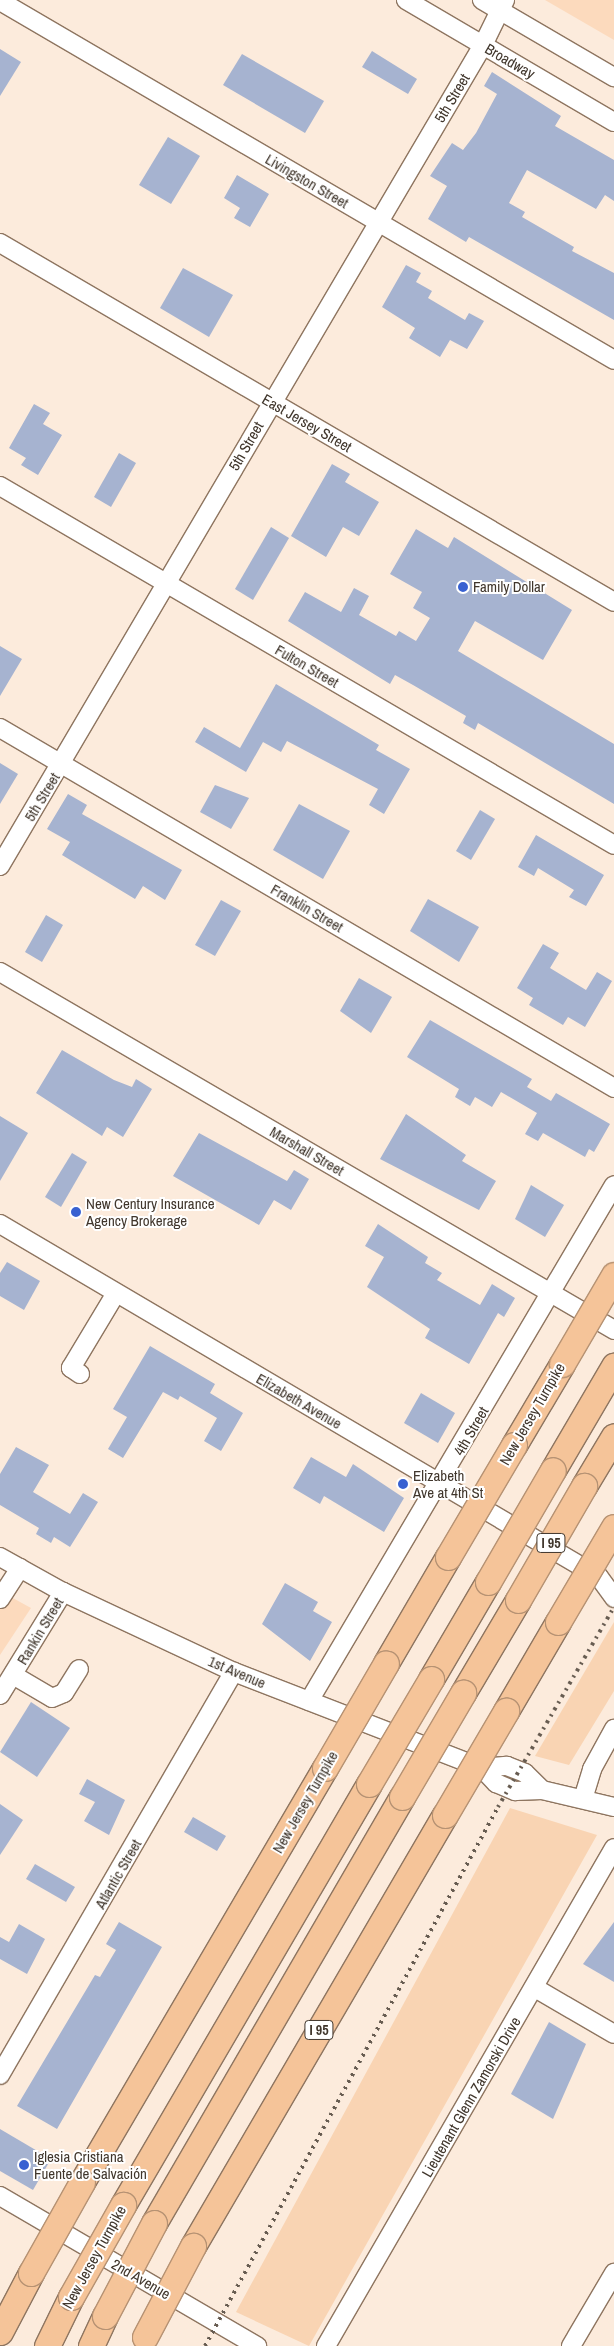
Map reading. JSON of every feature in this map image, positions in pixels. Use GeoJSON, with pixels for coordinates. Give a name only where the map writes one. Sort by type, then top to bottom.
{"type":"FeatureCollection","features":[{"type":"Feature","properties":{"kind":"highway","name":"New Jersey Turnpike"},"geometry":{"type":"LineString","coordinates":[[0,2332],[82,2182],[614,1275]]}},
{"type":"Feature","properties":{"kind":"highway","name":"New Jersey Turnpike"},"geometry":{"type":"LineString","coordinates":[[47,2346],[71,2297],[123,2205],[614,1366]]}},
{"type":"Feature","properties":{"kind":"highway","name":"I 95"},"geometry":{"type":"LineString","coordinates":[[90,2346],[154,2224],[614,1436]]}},
{"type":"Feature","properties":{"kind":"highway","name":"I 95"},"geometry":{"type":"LineString","coordinates":[[143,2342],[193,2246],[614,1527]]}},
{"type":"Feature","properties":{"kind":"street","name":"Broadway"},"geometry":{"type":"LineString","coordinates":[[406,0],[614,122]]}},
{"type":"Feature","properties":{"kind":"street"},"geometry":{"type":"LineString","coordinates":[[482,0],[502,5],[614,77]]}},
{"type":"Feature","properties":{"kind":"street","name":"Livingston Street"},"geometry":{"type":"LineString","coordinates":[[0,1],[614,360]]}},
{"type":"Feature","properties":{"kind":"street","name":"5th Street"},"geometry":{"type":"LineString","coordinates":[[0,866],[62,764],[165,584],[483,45],[502,5]]}},
{"type":"Feature","properties":{"kind":"street","name":"East Jersey Street"},"geometry":{"type":"LineString","coordinates":[[0,243],[614,602]]}},
{"type":"Feature","properties":{"kind":"street","name":"Fulton Street"},"geometry":{"type":"LineString","coordinates":[[0,486],[614,845]]}},
{"type":"Feature","properties":{"kind":"street","name":"Franklin Street"},"geometry":{"type":"LineString","coordinates":[[0,728],[614,1088]]}},
{"type":"Feature","properties":{"kind":"street","name":"Marshall Street"},"geometry":{"type":"LineString","coordinates":[[0,972],[614,1330]]}},
{"type":"Feature","properties":{"kind":"street","name":"4th Street"},"geometry":{"type":"LineString","coordinates":[[309,1701],[441,1484],[614,1184]]}},
{"type":"Feature","properties":{"kind":"street","name":"Elizabeth Avenue"},"geometry":{"type":"LineString","coordinates":[[0,1224],[441,1484],[606,1576],[614,1598]]}},
{"type":"Feature","properties":{"kind":"street"},"geometry":{"type":"LineString","coordinates":[[80,1374],[71,1368],[116,1293]]}},
{"type":"Feature","properties":{"kind":"street","name":"1st Avenue"},"geometry":{"type":"LineString","coordinates":[[0,1558],[63,1592],[234,1672],[482,1768],[507,1766],[525,1773],[542,1790],[614,1807]]}},
{"type":"Feature","properties":{"kind":"street"},"geometry":{"type":"LineString","coordinates":[[0,1599],[20,1568]]}},
{"type":"Feature","properties":{"kind":"street","name":"Rankin Street"},"geometry":{"type":"LineString","coordinates":[[0,1695],[63,1592]]}},
{"type":"Feature","properties":{"kind":"street"},"geometry":{"type":"LineString","coordinates":[[13,1675],[52,1698],[64,1694],[79,1669]]}},
{"type":"Feature","properties":{"kind":"street","name":"Atlantic Street"},"geometry":{"type":"LineString","coordinates":[[0,2075],[234,1672]]}},
{"type":"Feature","properties":{"kind":"street"},"geometry":{"type":"LineString","coordinates":[[583,1799],[592,1769],[614,1729]]}},
{"type":"Feature","properties":{"kind":"street","name":"Lieutenant Glenn Zamorski Drive"},"geometry":{"type":"LineString","coordinates":[[326,2346],[535,1988],[614,1848]]}},
{"type":"Feature","properties":{"kind":"street"},"geometry":{"type":"LineString","coordinates":[[535,1988],[614,2034]]}},
{"type":"Feature","properties":{"kind":"street","name":"2nd Avenue"},"geometry":{"type":"LineString","coordinates":[[0,2196],[257,2346]]}},
{"type":"Feature","properties":{"kind":"street"},"geometry":{"type":"LineString","coordinates":[[571,2346],[614,2273]]}},
{"type":"Feature","properties":{"kind":"shaded area"},"geometry":{"type":"Polygon","coordinates":[[[545,0],[614,0],[614,40],[545,0]]]}},
{"type":"Feature","properties":{"kind":"shaded area"},"geometry":{"type":"Polygon","coordinates":[[[0,1591],[31,1608],[0,1655],[0,1591]]]}},
{"type":"Feature","properties":{"kind":"shaded area"},"geometry":{"type":"Polygon","coordinates":[[[614,1622],[614,1691],[569,1765],[535,1756],[614,1622]]]}},
{"type":"Feature","properties":{"kind":"shaded area"},"geometry":{"type":"Polygon","coordinates":[[[510,1808],[597,1835],[309,2346],[236,2312],[510,1808]]]}},
{"type":"Feature","properties":{"kind":"building"},"geometry":{"type":"Polygon","coordinates":[[[0,49],[21,62],[0,96],[0,49]]]}},
{"type":"Feature","properties":{"kind":"building"},"geometry":{"type":"Polygon","coordinates":[[[372,51],[417,79],[408,94],[362,67],[372,51]]]}},
{"type":"Feature","properties":{"kind":"building"},"geometry":{"type":"Polygon","coordinates":[[[242,54],[324,101],[305,133],[223,85],[242,54]]]}},
{"type":"Feature","properties":{"kind":"building"},"geometry":{"type":"Polygon","coordinates":[[[492,72],[561,116],[555,126],[614,160],[614,201],[605,195],[596,209],[527,170],[509,203],[525,212],[522,217],[574,247],[572,251],[614,273],[614,320],[469,237],[466,242],[428,219],[447,186],[430,176],[452,143],[463,150],[476,133],[497,94],[484,86],[492,72]]]}},
{"type":"Feature","properties":{"kind":"building"},"geometry":{"type":"Polygon","coordinates":[[[168,137],[200,156],[171,204],[139,185],[168,137]]]}},
{"type":"Feature","properties":{"kind":"building"},"geometry":{"type":"Polygon","coordinates":[[[237,175],[269,194],[250,227],[234,218],[240,208],[224,198],[237,175]]]}},
{"type":"Feature","properties":{"kind":"building"},"geometry":{"type":"Polygon","coordinates":[[[406,265],[421,273],[416,282],[432,291],[428,298],[465,320],[469,313],[484,321],[467,349],[450,340],[440,357],[409,338],[415,328],[382,307],[406,265]]]}},
{"type":"Feature","properties":{"kind":"building"},"geometry":{"type":"Polygon","coordinates":[[[183,268],[233,295],[209,337],[160,308],[183,268]]]}},
{"type":"Feature","properties":{"kind":"building"},"geometry":{"type":"Polygon","coordinates":[[[34,404],[50,413],[43,424],[62,435],[38,475],[21,465],[26,458],[9,448],[34,404]]]}},
{"type":"Feature","properties":{"kind":"building"},"geometry":{"type":"Polygon","coordinates":[[[119,453],[136,463],[111,507],[94,497],[119,453]]]}},
{"type":"Feature","properties":{"kind":"building"},"geometry":{"type":"Polygon","coordinates":[[[332,464],[350,474],[345,482],[379,502],[359,536],[343,527],[326,557],[291,536],[332,464]]]}},
{"type":"Feature","properties":{"kind":"building"},"geometry":{"type":"Polygon","coordinates":[[[271,527],[289,538],[253,600],[235,589],[271,527]]]}},
{"type":"Feature","properties":{"kind":"building"},"geometry":{"type":"Polygon","coordinates":[[[416,529],[448,548],[454,537],[572,610],[543,660],[475,621],[458,651],[614,744],[614,804],[478,723],[475,730],[463,723],[466,716],[413,685],[395,675],[390,684],[288,621],[305,592],[341,612],[354,588],[369,596],[359,615],[396,636],[399,631],[416,641],[430,618],[413,608],[422,592],[390,574],[416,529]]]}},
{"type":"Feature","properties":{"kind":"building"},"geometry":{"type":"Polygon","coordinates":[[[0,646],[22,659],[0,696],[0,646]]]}},
{"type":"Feature","properties":{"kind":"building"},"geometry":{"type":"Polygon","coordinates":[[[276,684],[379,745],[376,750],[410,769],[384,814],[369,805],[378,789],[287,741],[281,752],[263,742],[246,772],[195,742],[204,727],[240,748],[276,684]]]}},
{"type":"Feature","properties":{"kind":"building"},"geometry":{"type":"Polygon","coordinates":[[[0,763],[18,774],[0,804],[0,763]]]}},
{"type":"Feature","properties":{"kind":"building"},"geometry":{"type":"Polygon","coordinates":[[[215,785],[249,798],[231,829],[200,812],[215,785]]]}},
{"type":"Feature","properties":{"kind":"building"},"geometry":{"type":"Polygon","coordinates":[[[68,794],[87,805],[82,814],[182,870],[165,900],[143,886],[135,899],[62,855],[70,842],[47,829],[68,794]]]}},
{"type":"Feature","properties":{"kind":"building"},"geometry":{"type":"Polygon","coordinates":[[[299,804],[350,831],[323,879],[273,850],[299,804]]]}},
{"type":"Feature","properties":{"kind":"building"},"geometry":{"type":"Polygon","coordinates":[[[480,810],[495,819],[471,860],[456,851],[480,810]]]}},
{"type":"Feature","properties":{"kind":"building"},"geometry":{"type":"Polygon","coordinates":[[[536,835],[604,875],[586,906],[569,897],[574,890],[538,868],[534,876],[518,867],[536,835]]]}},
{"type":"Feature","properties":{"kind":"building"},"geometry":{"type":"Polygon","coordinates":[[[428,899],[479,927],[459,962],[410,931],[428,899]]]}},
{"type":"Feature","properties":{"kind":"building"},"geometry":{"type":"Polygon","coordinates":[[[221,900],[241,911],[215,956],[195,945],[221,900]]]}},
{"type":"Feature","properties":{"kind":"building"},"geometry":{"type":"Polygon","coordinates":[[[46,915],[63,925],[42,962],[25,952],[46,915]]]}},
{"type":"Feature","properties":{"kind":"building"},"geometry":{"type":"Polygon","coordinates":[[[543,944],[559,953],[550,968],[586,990],[597,972],[612,981],[585,1027],[568,1017],[563,1025],[529,1005],[533,998],[517,988],[543,944]]]}},
{"type":"Feature","properties":{"kind":"building"},"geometry":{"type":"Polygon","coordinates":[[[359,978],[392,997],[371,1033],[340,1011],[359,978]]]}},
{"type":"Feature","properties":{"kind":"building"},"geometry":{"type":"Polygon","coordinates":[[[430,1020],[532,1079],[527,1087],[551,1101],[556,1093],[610,1124],[594,1152],[589,1149],[585,1157],[543,1133],[538,1141],[525,1134],[537,1113],[501,1092],[492,1107],[475,1097],[470,1106],[455,1097],[459,1089],[407,1057],[430,1020]]]}},
{"type":"Feature","properties":{"kind":"building"},"geometry":{"type":"Polygon","coordinates":[[[62,1050],[114,1080],[132,1087],[136,1079],[152,1089],[123,1137],[107,1127],[102,1136],[36,1093],[62,1050]]]}},
{"type":"Feature","properties":{"kind":"building"},"geometry":{"type":"Polygon","coordinates":[[[406,1114],[466,1155],[462,1161],[496,1181],[479,1210],[380,1159],[406,1114]]]}},
{"type":"Feature","properties":{"kind":"building"},"geometry":{"type":"Polygon","coordinates":[[[0,1116],[28,1133],[0,1181],[0,1116]]]}},
{"type":"Feature","properties":{"kind":"building"},"geometry":{"type":"Polygon","coordinates":[[[199,1133],[287,1181],[294,1170],[309,1179],[291,1210],[274,1200],[259,1225],[173,1176],[199,1133]]]}},
{"type":"Feature","properties":{"kind":"building"},"geometry":{"type":"Polygon","coordinates":[[[72,1153],[87,1162],[61,1207],[45,1197],[72,1153]]]}},
{"type":"Feature","properties":{"kind":"building"},"geometry":{"type":"Polygon","coordinates":[[[531,1185],[564,1205],[545,1237],[515,1219],[531,1185]]]}},
{"type":"Feature","properties":{"kind":"building"},"geometry":{"type":"Polygon","coordinates":[[[378,1224],[428,1257],[425,1263],[442,1273],[437,1280],[480,1305],[492,1284],[515,1298],[504,1317],[498,1313],[469,1364],[425,1338],[430,1329],[367,1287],[384,1257],[365,1246],[378,1224]]]}},
{"type":"Feature","properties":{"kind":"building"},"geometry":{"type":"Polygon","coordinates":[[[7,1262],[40,1281],[24,1310],[0,1296],[0,1273],[7,1262]]]}},
{"type":"Feature","properties":{"kind":"building"},"geometry":{"type":"Polygon","coordinates":[[[150,1346],[215,1384],[210,1393],[243,1413],[221,1451],[204,1441],[217,1418],[180,1396],[178,1400],[163,1392],[123,1458],[108,1449],[127,1417],[113,1409],[150,1346]]]}},
{"type":"Feature","properties":{"kind":"building"},"geometry":{"type":"Polygon","coordinates":[[[421,1393],[455,1413],[438,1443],[404,1423],[421,1393]]]}},
{"type":"Feature","properties":{"kind":"building"},"geometry":{"type":"Polygon","coordinates":[[[16,1447],[49,1465],[33,1492],[70,1514],[83,1493],[98,1502],[70,1547],[54,1537],[51,1543],[36,1534],[39,1528],[0,1505],[0,1474],[16,1447]]]}},
{"type":"Feature","properties":{"kind":"building"},"geometry":{"type":"Polygon","coordinates":[[[311,1457],[346,1477],[353,1464],[404,1498],[384,1532],[324,1496],[320,1504],[293,1488],[311,1457]]]}},
{"type":"Feature","properties":{"kind":"building"},"geometry":{"type":"Polygon","coordinates":[[[285,1583],[318,1602],[313,1611],[332,1622],[310,1661],[262,1624],[285,1583]]]}},
{"type":"Feature","properties":{"kind":"building"},"geometry":{"type":"Polygon","coordinates":[[[31,1702],[70,1728],[37,1777],[0,1752],[31,1702]]]}},
{"type":"Feature","properties":{"kind":"building"},"geometry":{"type":"Polygon","coordinates":[[[87,1779],[125,1800],[109,1835],[84,1821],[95,1802],[79,1794],[87,1779]]]}},
{"type":"Feature","properties":{"kind":"building"},"geometry":{"type":"Polygon","coordinates":[[[0,1804],[23,1820],[0,1855],[0,1804]]]}},
{"type":"Feature","properties":{"kind":"building"},"geometry":{"type":"Polygon","coordinates":[[[193,1817],[226,1836],[217,1851],[184,1832],[193,1817]]]}},
{"type":"Feature","properties":{"kind":"building"},"geometry":{"type":"Polygon","coordinates":[[[35,1864],[75,1887],[66,1902],[26,1879],[35,1864]]]}},
{"type":"Feature","properties":{"kind":"building"},"geometry":{"type":"Polygon","coordinates":[[[119,1922],[162,1947],[57,2129],[17,2106],[95,1975],[100,1977],[116,1950],[106,1944],[119,1922]]]}},
{"type":"Feature","properties":{"kind":"building"},"geometry":{"type":"Polygon","coordinates":[[[614,1922],[614,1982],[583,1964],[614,1922]]]}},
{"type":"Feature","properties":{"kind":"building"},"geometry":{"type":"Polygon","coordinates":[[[19,1924],[45,1939],[27,1974],[0,1959],[0,1937],[9,1942],[19,1924]]]}},
{"type":"Feature","properties":{"kind":"building"},"geometry":{"type":"Polygon","coordinates":[[[549,2022],[586,2044],[553,2119],[511,2094],[549,2022]]]}},
{"type":"Feature","properties":{"kind":"building","name":"Iglesia Cristiana Fuente de Salvación"},"geometry":{"type":"Polygon","coordinates":[[[0,2129],[51,2159],[33,2190],[0,2171],[0,2129]]]}},
{"type":"Feature","properties":{"kind":"railway"},"geometry":{"type":"LineString","coordinates":[[205,2346],[498,1807],[614,1607]]}},
{"type":"Feature","properties":{"kind":"place","name":"Family Dollar"},"geometry":{"type":"Point","coordinates":[463,587]}},
{"type":"Feature","properties":{"kind":"place","name":"New Century Insurance Agency Brokerage"},"geometry":{"type":"Point","coordinates":[76,1212]}},
{"type":"Feature","properties":{"kind":"place","name":"Elizabeth Ave at 4th St"},"geometry":{"type":"Point","coordinates":[403,1484]}},
{"type":"Feature","properties":{"kind":"place","name":"Iglesia Cristiana Fuente de Salvación"},"geometry":{"type":"Point","coordinates":[24,2165]}}]}
